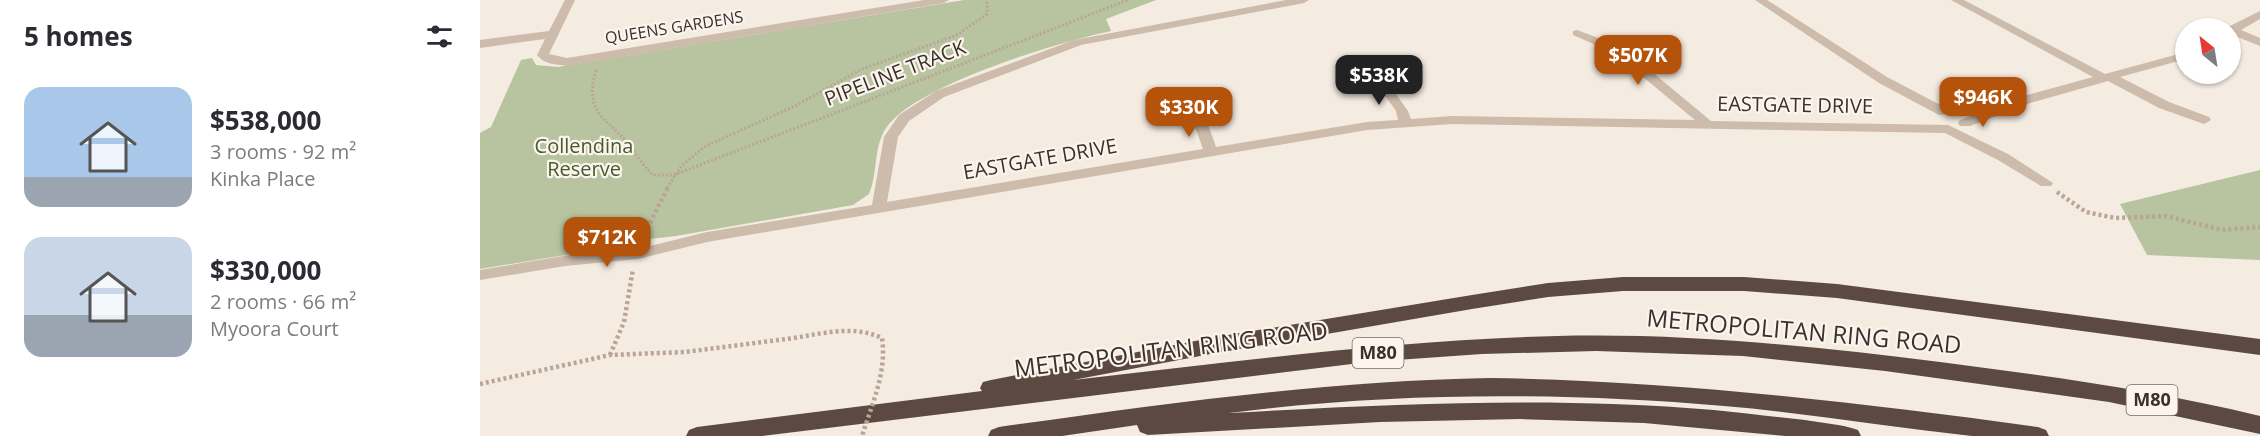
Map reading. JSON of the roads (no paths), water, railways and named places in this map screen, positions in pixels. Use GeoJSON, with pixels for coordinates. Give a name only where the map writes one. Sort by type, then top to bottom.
{"type":"FeatureCollection","features":[{"type":"Feature","properties":{"kind":"highway"},"geometry":{"type":"LineString","coordinates":[[842,416],[1182,352],[1460,303],[1548,290],[1623,284],[1702,282],[1837,291],[2260,347]]}},
{"type":"Feature","properties":{"kind":"highway","name":"METROPOLITAN RING ROAD"},"geometry":{"type":"LineString","coordinates":[[697,436],[842,416],[1368,354],[1446,348],[1609,344],[1673,344],[1757,350],[1971,373],[2115,393],[2260,425]]}},
{"type":"Feature","properties":{"kind":"highway"},"geometry":{"type":"LineString","coordinates":[[1010,435],[1325,393],[1501,387],[1608,389],[1759,400],[2038,436]]}},
{"type":"Feature","properties":{"kind":"highway"},"geometry":{"type":"LineString","coordinates":[[1010,435],[1414,411],[1522,410],[1620,412],[1850,436]]}},
{"type":"Feature","properties":{"kind":"street","name":"QUEENS GARDENS"},"geometry":{"type":"LineString","coordinates":[[570,0],[543,55],[548,60],[567,62],[944,0]]}},
{"type":"Feature","properties":{"kind":"street"},"geometry":{"type":"LineString","coordinates":[[879,208],[891,137],[904,118],[940,93],[1078,42],[1304,0]]}},
{"type":"Feature","properties":{"kind":"street"},"geometry":{"type":"LineString","coordinates":[[1760,0],[1883,80],[1945,112],[1956,115],[2003,157]]}},
{"type":"Feature","properties":{"kind":"street"},"geometry":{"type":"LineString","coordinates":[[1956,0],[2107,78],[2164,105],[2204,120]]}},
{"type":"Feature","properties":{"kind":"street"},"geometry":{"type":"LineString","coordinates":[[2241,24],[2260,14]]}},
{"type":"Feature","properties":{"kind":"street"},"geometry":{"type":"LineString","coordinates":[[480,44],[554,32]]}},
{"type":"Feature","properties":{"kind":"street"},"geometry":{"type":"LineString","coordinates":[[1577,33],[1618,50],[1707,124]]}},
{"type":"Feature","properties":{"kind":"street"},"geometry":{"type":"LineString","coordinates":[[2241,34],[2260,42]]}},
{"type":"Feature","properties":{"kind":"street"},"geometry":{"type":"LineString","coordinates":[[1947,129],[1958,130],[1966,124],[2025,100],[2175,58]]}},
{"type":"Feature","properties":{"kind":"street"},"geometry":{"type":"LineString","coordinates":[[1377,76],[1402,111],[1406,123]]}},
{"type":"Feature","properties":{"kind":"street"},"geometry":{"type":"LineString","coordinates":[[1883,80],[1930,118],[1933,123],[2003,157],[2046,183]]}},
{"type":"Feature","properties":{"kind":"street","name":"EASTGATE DRIVE"},"geometry":{"type":"LineString","coordinates":[[1884,128],[1910,124],[1930,118],[1934,113],[2025,100]]}},
{"type":"Feature","properties":{"kind":"street"},"geometry":{"type":"LineString","coordinates":[[1197,113],[1210,151]]}},
{"type":"Feature","properties":{"kind":"street","name":"EASTGATE DRIVE"},"geometry":{"type":"LineString","coordinates":[[480,275],[1334,130],[1464,120],[1947,129]]}},
{"type":"Feature","properties":{"kind":"park label","name":"Collendina Reserve"},"geometry":{"type":"Point","coordinates":[584,158]}}]}
